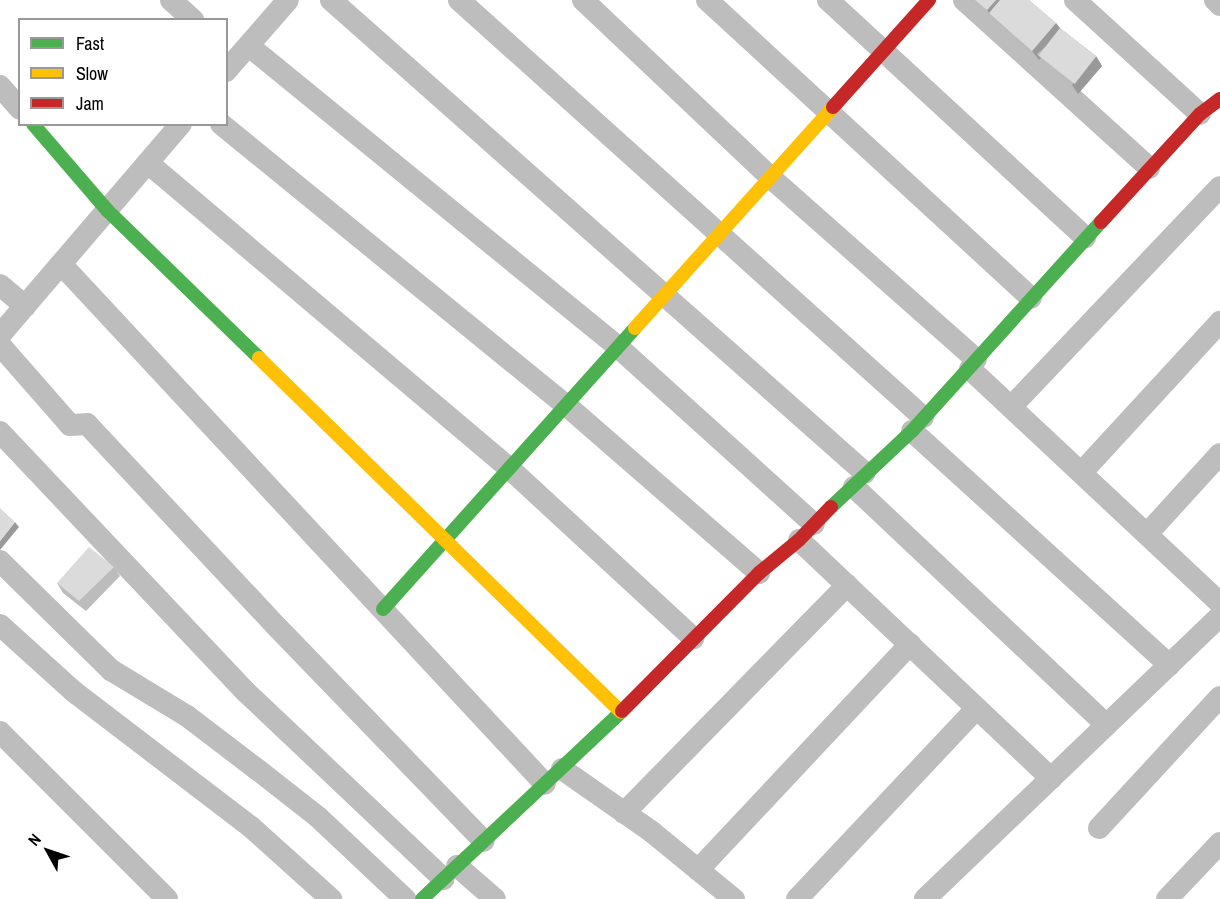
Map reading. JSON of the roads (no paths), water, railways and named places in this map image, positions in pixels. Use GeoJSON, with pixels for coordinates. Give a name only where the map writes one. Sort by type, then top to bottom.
{"type":"FeatureCollection","features":[{"type":"Feature","properties":{"kind":"street"},"geometry":{"type":"LineString","coordinates":[[171,0],[191,18]]}},
{"type":"Feature","properties":{"kind":"street"},"geometry":{"type":"LineString","coordinates":[[288,0],[235,57],[618,347],[807,532],[847,585],[1051,778]]}},
{"type":"Feature","properties":{"kind":"street"},"geometry":{"type":"LineString","coordinates":[[331,0],[665,294],[860,480],[1107,724]]}},
{"type":"Feature","properties":{"kind":"street"},"geometry":{"type":"LineString","coordinates":[[459,0],[718,235],[1169,665]]}},
{"type":"Feature","properties":{"kind":"street"},"geometry":{"type":"LineString","coordinates":[[583,0],[770,177],[973,364],[1011,407],[1218,601],[1169,665],[925,899]]}},
{"type":"Feature","properties":{"kind":"street"},"geometry":{"type":"LineString","coordinates":[[707,0],[1031,298]]}},
{"type":"Feature","properties":{"kind":"street"},"geometry":{"type":"LineString","coordinates":[[828,0],[1085,237]]}},
{"type":"Feature","properties":{"kind":"street"},"geometry":{"type":"LineString","coordinates":[[382,609],[929,0]]}},
{"type":"Feature","properties":{"kind":"street"},"geometry":{"type":"LineString","coordinates":[[964,0],[1149,168]]}},
{"type":"Feature","properties":{"kind":"street"},"geometry":{"type":"LineString","coordinates":[[1075,0],[1200,114]]}},
{"type":"Feature","properties":{"kind":"street"},"geometry":{"type":"LineString","coordinates":[[1215,0],[1220,5]]}},
{"type":"Feature","properties":{"kind":"street"},"geometry":{"type":"LineString","coordinates":[[0,86],[18,107]]}},
{"type":"Feature","properties":{"kind":"street"},"geometry":{"type":"LineString","coordinates":[[422,899],[562,769],[759,573],[807,532],[918,424],[1149,168],[1200,114],[1220,99]]}},
{"type":"Feature","properties":{"kind":"street"},"geometry":{"type":"LineString","coordinates":[[35,126],[107,210],[446,538],[621,712]]}},
{"type":"Feature","properties":{"kind":"street"},"geometry":{"type":"LineString","coordinates":[[0,335],[179,126]]}},
{"type":"Feature","properties":{"kind":"street"},"geometry":{"type":"LineString","coordinates":[[223,126],[566,405],[759,573]]}},
{"type":"Feature","properties":{"kind":"street"},"geometry":{"type":"LineString","coordinates":[[148,163],[509,468],[693,638]]}},
{"type":"Feature","properties":{"kind":"street"},"geometry":{"type":"LineString","coordinates":[[1011,407],[1220,187]]}},
{"type":"Feature","properties":{"kind":"street"},"geometry":{"type":"LineString","coordinates":[[61,264],[545,784]]}},
{"type":"Feature","properties":{"kind":"street"},"geometry":{"type":"LineString","coordinates":[[0,285],[25,306]]}},
{"type":"Feature","properties":{"kind":"street"},"geometry":{"type":"LineString","coordinates":[[1082,472],[1220,322]]}},
{"type":"Feature","properties":{"kind":"street"},"geometry":{"type":"LineString","coordinates":[[0,345],[70,424],[87,424],[278,628],[484,841]]}},
{"type":"Feature","properties":{"kind":"street"},"geometry":{"type":"LineString","coordinates":[[0,432],[246,692],[450,873],[495,899]]}},
{"type":"Feature","properties":{"kind":"street"},"geometry":{"type":"LineString","coordinates":[[1147,534],[1220,454]]}},
{"type":"Feature","properties":{"kind":"street"},"geometry":{"type":"LineString","coordinates":[[0,561],[111,670],[187,716],[258,770],[318,817],[405,899]]}},
{"type":"Feature","properties":{"kind":"street"},"geometry":{"type":"LineString","coordinates":[[624,813],[847,585]]}},
{"type":"Feature","properties":{"kind":"street"},"geometry":{"type":"LineString","coordinates":[[0,625],[73,691],[250,827],[331,899]]}},
{"type":"Feature","properties":{"kind":"street"},"geometry":{"type":"LineString","coordinates":[[698,870],[910,644]]}},
{"type":"Feature","properties":{"kind":"street"},"geometry":{"type":"LineString","coordinates":[[1099,828],[1220,697]]}},
{"type":"Feature","properties":{"kind":"street"},"geometry":{"type":"LineString","coordinates":[[797,899],[977,708]]}},
{"type":"Feature","properties":{"kind":"street"},"geometry":{"type":"LineString","coordinates":[[0,732],[167,899]]}},
{"type":"Feature","properties":{"kind":"street"},"geometry":{"type":"LineString","coordinates":[[562,769],[624,813],[734,899]]}},
{"type":"Feature","properties":{"kind":"street"},"geometry":{"type":"LineString","coordinates":[[1173,897],[1220,843]]}}]}
